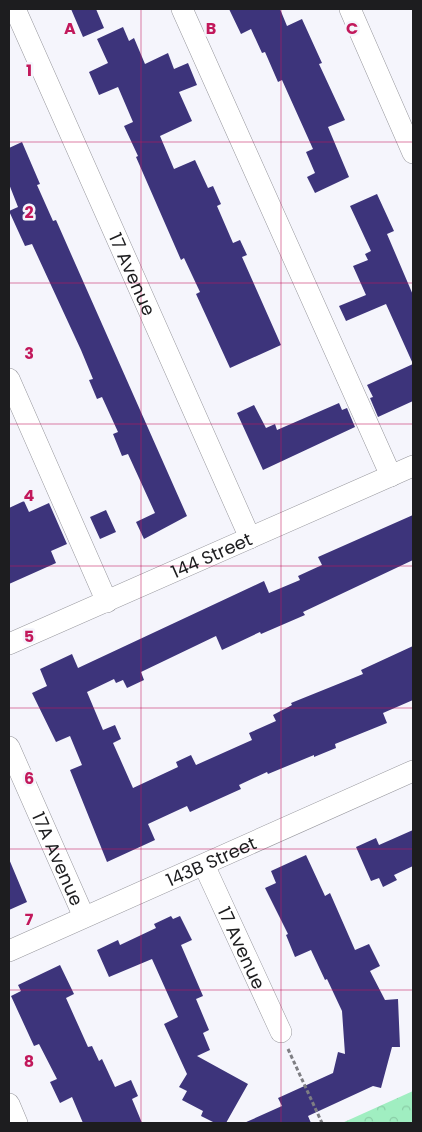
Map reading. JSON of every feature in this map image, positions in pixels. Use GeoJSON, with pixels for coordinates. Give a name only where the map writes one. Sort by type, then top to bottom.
{"type":"FeatureCollection","features":[{"type":"Feature","properties":{"kind":"street","name":"17 Avenue"},"geometry":{"type":"LineString","coordinates":[[16,9],[250,538]]}},
{"type":"Feature","properties":{"kind":"street"},"geometry":{"type":"LineString","coordinates":[[182,9],[391,476]]}},
{"type":"Feature","properties":{"kind":"street"},"geometry":{"type":"LineString","coordinates":[[350,9],[413,153]]}},
{"type":"Feature","properties":{"kind":"street"},"geometry":{"type":"LineString","coordinates":[[9,379],[107,602]]}},
{"type":"Feature","properties":{"kind":"street","name":"144 Street"},"geometry":{"type":"LineString","coordinates":[[9,644],[413,466]]}},
{"type":"Feature","properties":{"kind":"street","name":"17A Avenue"},"geometry":{"type":"LineString","coordinates":[[9,747],[84,917]]}},
{"type":"Feature","properties":{"kind":"street","name":"143B Street"},"geometry":{"type":"LineString","coordinates":[[9,951],[413,771]]}},
{"type":"Feature","properties":{"kind":"street","name":"17 Avenue"},"geometry":{"type":"LineString","coordinates":[[204,865],[281,1032]]}},
{"type":"Feature","properties":{"kind":"street"},"geometry":{"type":"LineString","coordinates":[[9,1104],[17,1123]]}},
{"type":"Feature","properties":{"kind":"path"},"geometry":{"type":"LineString","coordinates":[[281,1032],[322,1123]]}},
{"type":"Feature","properties":{"kind":"green space"},"geometry":{"type":"Polygon","coordinates":[[[413,1091],[413,1123],[342,1123],[413,1091]]]}},
{"type":"Feature","properties":{"kind":"building"},"geometry":{"type":"Polygon","coordinates":[[[71,9],[96,9],[104,28],[83,37],[71,9]]]}},
{"type":"Feature","properties":{"kind":"building"},"geometry":{"type":"Polygon","coordinates":[[[229,9],[280,9],[287,26],[302,19],[322,63],[319,64],[345,120],[328,127],[349,177],[315,193],[307,177],[315,173],[306,152],[313,149],[282,80],[278,82],[265,52],[262,53],[251,29],[241,34],[229,9]]]}},
{"type":"Feature","properties":{"kind":"building"},"geometry":{"type":"Polygon","coordinates":[[[123,27],[129,41],[134,38],[145,64],[168,53],[174,69],[188,63],[197,85],[179,92],[192,121],[160,136],[174,169],[195,160],[208,188],[213,186],[221,204],[217,206],[233,243],[240,240],[247,255],[242,257],[281,345],[230,368],[196,294],[200,292],[184,258],[181,260],[136,157],[138,156],[124,126],[133,122],[118,87],[99,95],[89,72],[108,63],[97,39],[123,27]]]}},
{"type":"Feature","properties":{"kind":"building"},"geometry":{"type":"Polygon","coordinates":[[[22,142],[40,184],[37,185],[53,221],[56,220],[187,516],[144,539],[136,522],[155,513],[128,454],[122,456],[113,434],[118,432],[102,397],[97,399],[89,380],[93,379],[81,350],[32,244],[25,246],[9,211],[18,207],[9,184],[9,148],[22,142]]]}},
{"type":"Feature","properties":{"kind":"building"},"geometry":{"type":"Polygon","coordinates":[[[377,194],[394,231],[387,234],[413,295],[413,364],[386,304],[346,321],[339,306],[366,295],[353,266],[368,260],[365,254],[371,251],[350,206],[377,194]]]}},
{"type":"Feature","properties":{"kind":"building"},"geometry":{"type":"Polygon","coordinates":[[[413,364],[413,401],[378,417],[370,398],[373,397],[367,385],[413,364]]]}},
{"type":"Feature","properties":{"kind":"building"},"geometry":{"type":"Polygon","coordinates":[[[339,403],[342,410],[347,408],[355,427],[263,470],[237,413],[254,405],[266,428],[275,424],[277,430],[339,403]]]}},
{"type":"Feature","properties":{"kind":"building"},"geometry":{"type":"Polygon","coordinates":[[[24,501],[29,512],[49,503],[67,544],[51,551],[56,563],[9,584],[9,508],[24,501]]]}},
{"type":"Feature","properties":{"kind":"building"},"geometry":{"type":"Polygon","coordinates":[[[106,510],[116,532],[100,539],[90,517],[106,510]]]}},
{"type":"Feature","properties":{"kind":"building"},"geometry":{"type":"Polygon","coordinates":[[[413,515],[413,560],[303,612],[305,615],[261,634],[260,632],[222,650],[216,636],[141,672],[144,680],[127,688],[123,680],[116,683],[114,679],[87,692],[103,730],[115,725],[121,739],[113,743],[133,788],[178,767],[176,762],[191,755],[196,765],[252,740],[249,733],[276,721],[273,715],[292,705],[291,703],[363,674],[361,670],[413,646],[413,700],[383,713],[387,723],[335,744],[336,748],[314,757],[314,755],[268,774],[267,772],[239,785],[241,789],[190,812],[187,806],[148,824],[155,840],[107,862],[70,770],[82,765],[70,736],[56,742],[32,693],[47,686],[40,669],[72,654],[78,668],[264,581],[269,593],[300,580],[298,576],[322,565],[318,557],[413,515]]]}},
{"type":"Feature","properties":{"kind":"building"},"geometry":{"type":"Polygon","coordinates":[[[413,830],[413,866],[394,875],[397,880],[383,887],[379,878],[371,881],[356,847],[376,838],[379,845],[413,830]]]}},
{"type":"Feature","properties":{"kind":"building"},"geometry":{"type":"Polygon","coordinates":[[[306,855],[325,896],[330,893],[355,950],[369,944],[380,966],[370,971],[385,1000],[398,999],[400,1047],[392,1047],[381,1088],[373,1086],[308,1116],[311,1123],[244,1123],[282,1106],[278,1098],[333,1073],[338,1052],[345,1054],[342,1011],[327,979],[325,980],[311,950],[295,957],[286,935],[288,934],[265,888],[276,883],[271,871],[306,855]]]}},
{"type":"Feature","properties":{"kind":"building"},"geometry":{"type":"Polygon","coordinates":[[[9,859],[27,902],[9,910],[9,859]]]}},
{"type":"Feature","properties":{"kind":"building"},"geometry":{"type":"Polygon","coordinates":[[[171,916],[173,919],[180,916],[192,940],[181,945],[203,996],[196,999],[209,1030],[203,1033],[210,1050],[197,1056],[248,1084],[226,1123],[215,1123],[201,1116],[203,1111],[182,1100],[187,1091],[179,1087],[187,1074],[164,1024],[178,1017],[152,959],[109,977],[97,950],[118,940],[120,945],[156,928],[154,924],[171,916]]]}},
{"type":"Feature","properties":{"kind":"building"},"geometry":{"type":"Polygon","coordinates":[[[60,965],[74,994],[66,998],[88,1047],[92,1046],[99,1061],[102,1059],[115,1087],[131,1080],[138,1096],[132,1099],[142,1123],[83,1123],[72,1097],[60,1103],[50,1082],[57,1079],[39,1044],[34,1046],[11,996],[21,991],[18,985],[60,965]]]}}]}
